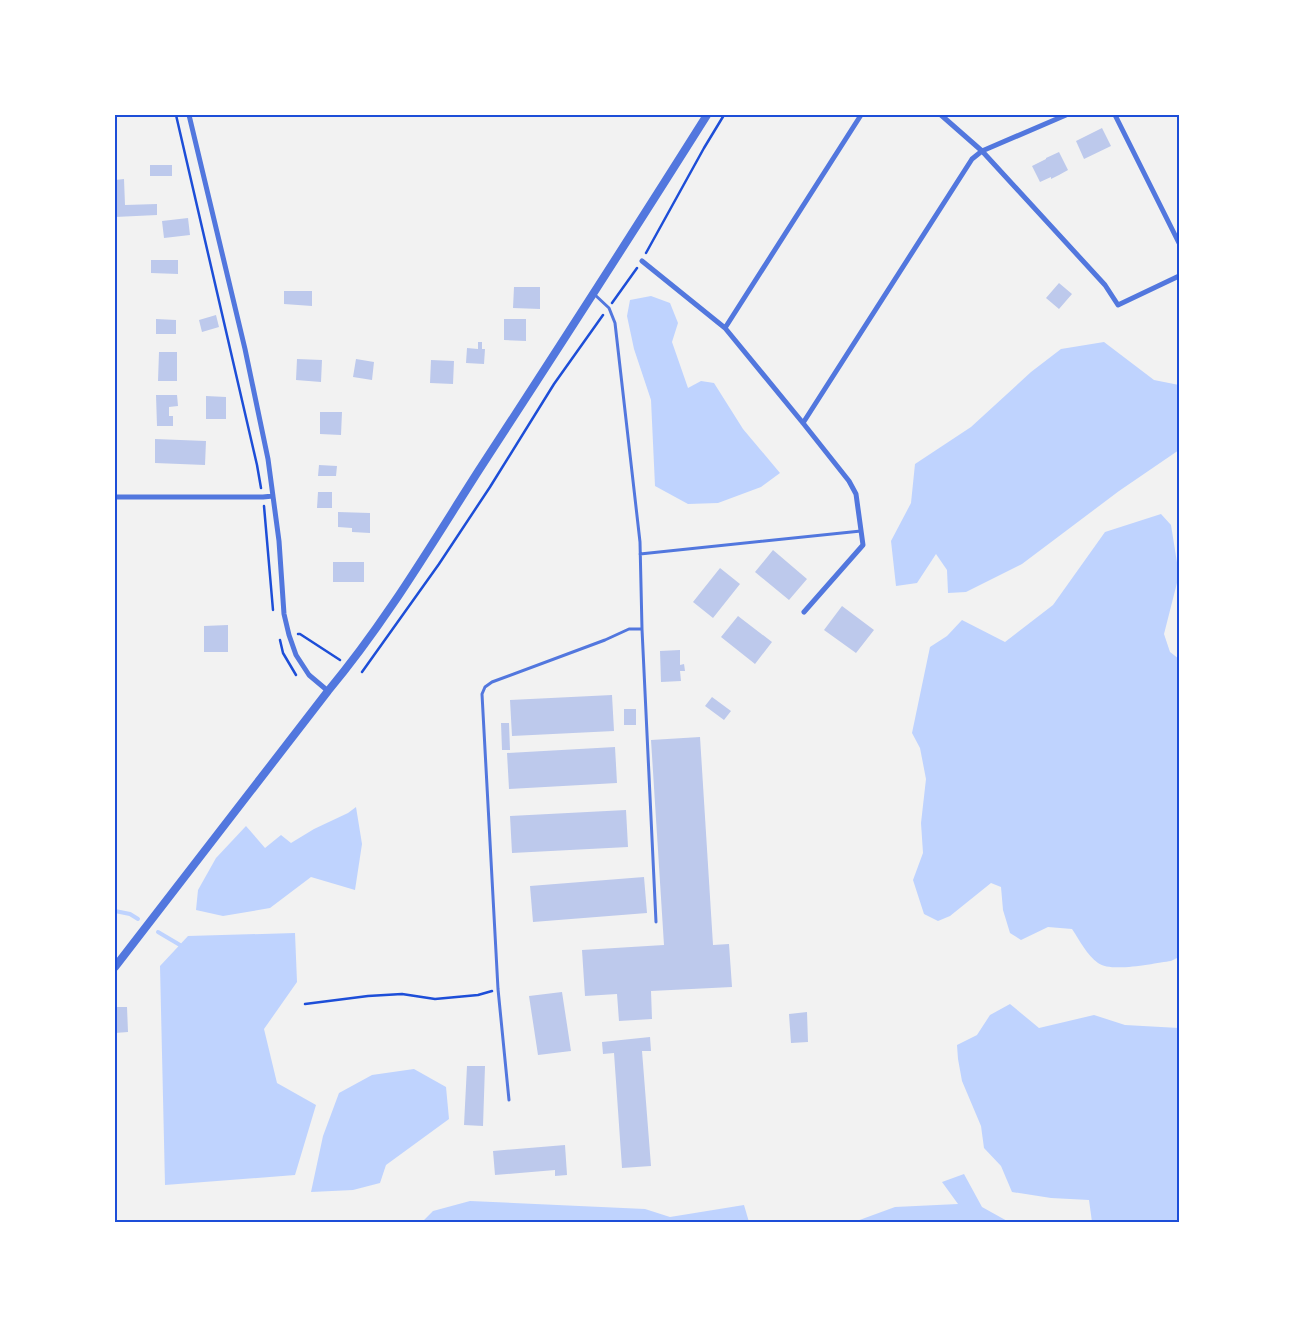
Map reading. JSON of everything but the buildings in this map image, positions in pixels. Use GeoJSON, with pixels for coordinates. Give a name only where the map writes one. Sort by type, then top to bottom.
{"type":"FeatureCollection","features":[{"type":"Feature","properties":{"kind":"street"},"geometry":{"type":"LineString","coordinates":[[189,115],[245,349],[268,460],[279,541],[284,614],[289,635],[296,655],[309,675],[328,691]]}},
{"type":"Feature","properties":{"kind":"street"},"geometry":{"type":"LineString","coordinates":[[115,967],[349,665],[409,578],[708,115]]}},
{"type":"Feature","properties":{"kind":"street"},"geometry":{"type":"LineString","coordinates":[[725,328],[861,115]]}},
{"type":"Feature","properties":{"kind":"street"},"geometry":{"type":"LineString","coordinates":[[941,115],[982,151],[1105,285],[1118,305],[1179,276]]}},
{"type":"Feature","properties":{"kind":"street"},"geometry":{"type":"LineString","coordinates":[[803,423],[972,159],[982,151],[1066,115]]}},
{"type":"Feature","properties":{"kind":"street"},"geometry":{"type":"LineString","coordinates":[[1115,115],[1179,243]]}},
{"type":"Feature","properties":{"kind":"street"},"geometry":{"type":"LineString","coordinates":[[642,261],[725,328],[849,481],[856,494],[863,545],[804,612]]}},
{"type":"Feature","properties":{"kind":"street"},"geometry":{"type":"LineString","coordinates":[[115,497],[273,496]]}},
{"type":"Feature","properties":{"kind":"lane"},"geometry":{"type":"LineString","coordinates":[[594,294],[609,308],[615,323],[640,554],[656,922]]}},
{"type":"Feature","properties":{"kind":"lane"},"geometry":{"type":"LineString","coordinates":[[640,554],[861,531]]}},
{"type":"Feature","properties":{"kind":"lane"},"geometry":{"type":"LineString","coordinates":[[509,1100],[498,989],[482,694],[485,688],[492,682],[606,640],[629,629],[642,630]]}},
{"type":"Feature","properties":{"kind":"path"},"geometry":{"type":"LineString","coordinates":[[176,115],[255,455],[263,497],[274,613]]}},
{"type":"Feature","properties":{"kind":"path"},"geometry":{"type":"LineString","coordinates":[[362,672],[439,564],[490,487],[554,384],[642,261],[724,115]]}},
{"type":"Feature","properties":{"kind":"path"},"geometry":{"type":"LineString","coordinates":[[296,675],[283,653],[280,639],[289,635],[300,634],[342,661]]}},
{"type":"Feature","properties":{"kind":"path"},"geometry":{"type":"LineString","coordinates":[[305,1004],[402,994],[435,999],[478,996],[498,989]]}},
{"type":"Feature","properties":{"kind":"water"},"geometry":{"type":"Polygon","coordinates":[[[651,296],[670,303],[678,323],[672,342],[688,388],[701,381],[714,383],[743,429],[780,473],[761,487],[718,503],[688,504],[655,486],[651,400],[634,349],[627,316],[630,300],[651,296]]]}},
{"type":"Feature","properties":{"kind":"water"},"geometry":{"type":"Polygon","coordinates":[[[1104,342],[1154,380],[1179,385],[1179,450],[1119,491],[1022,564],[966,592],[948,593],[947,570],[936,554],[917,583],[896,586],[891,541],[911,503],[915,464],[971,427],[1031,372],[1061,349],[1104,342]]]}},
{"type":"Feature","properties":{"kind":"water"},"geometry":{"type":"Polygon","coordinates":[[[1161,514],[1171,525],[1179,575],[1164,634],[1170,652],[1179,659],[1179,957],[1171,961],[1155,964],[1113,967],[1104,966],[1094,960],[1072,929],[1048,927],[1021,940],[1010,933],[1003,910],[1001,887],[991,883],[950,916],[938,921],[924,914],[913,880],[923,853],[921,823],[926,779],[920,748],[912,733],[930,647],[947,636],[962,620],[1005,642],[1053,605],[1105,532],[1161,514]]]}},
{"type":"Feature","properties":{"kind":"water"},"geometry":{"type":"Polygon","coordinates":[[[356,807],[362,844],[355,890],[311,877],[270,908],[223,916],[196,910],[198,890],[216,858],[246,826],[265,848],[281,835],[291,843],[356,807]]]}},
{"type":"Feature","properties":{"kind":"water"},"geometry":{"type":"Polygon","coordinates":[[[295,933],[297,982],[264,1029],[277,1083],[316,1105],[295,1175],[165,1185],[160,966],[188,936],[295,933]]]}},
{"type":"Feature","properties":{"kind":"water"},"geometry":{"type":"Polygon","coordinates":[[[1010,1004],[1039,1028],[1094,1015],[1125,1025],[1179,1028],[1179,1222],[1092,1222],[1089,1200],[1051,1198],[1012,1192],[1001,1166],[984,1148],[981,1126],[962,1081],[957,1045],[977,1035],[990,1015],[1010,1004]]]}},
{"type":"Feature","properties":{"kind":"water"},"geometry":{"type":"Polygon","coordinates":[[[414,1069],[446,1087],[449,1119],[386,1165],[380,1183],[353,1190],[311,1192],[323,1136],[339,1093],[372,1075],[414,1069]]]}},
{"type":"Feature","properties":{"kind":"water"},"geometry":{"type":"Polygon","coordinates":[[[964,1174],[982,1207],[1009,1222],[854,1222],[895,1207],[958,1204],[942,1182],[964,1174]]]}},
{"type":"Feature","properties":{"kind":"water"},"geometry":{"type":"Polygon","coordinates":[[[470,1201],[645,1209],[670,1217],[744,1205],[749,1222],[422,1222],[433,1211],[470,1201]]]}},
{"type":"Feature","properties":{"kind":"waterway"},"geometry":{"type":"LineString","coordinates":[[115,911],[130,914],[138,919]]}},
{"type":"Feature","properties":{"kind":"waterway"},"geometry":{"type":"LineString","coordinates":[[158,932],[180,945]]}}]}
